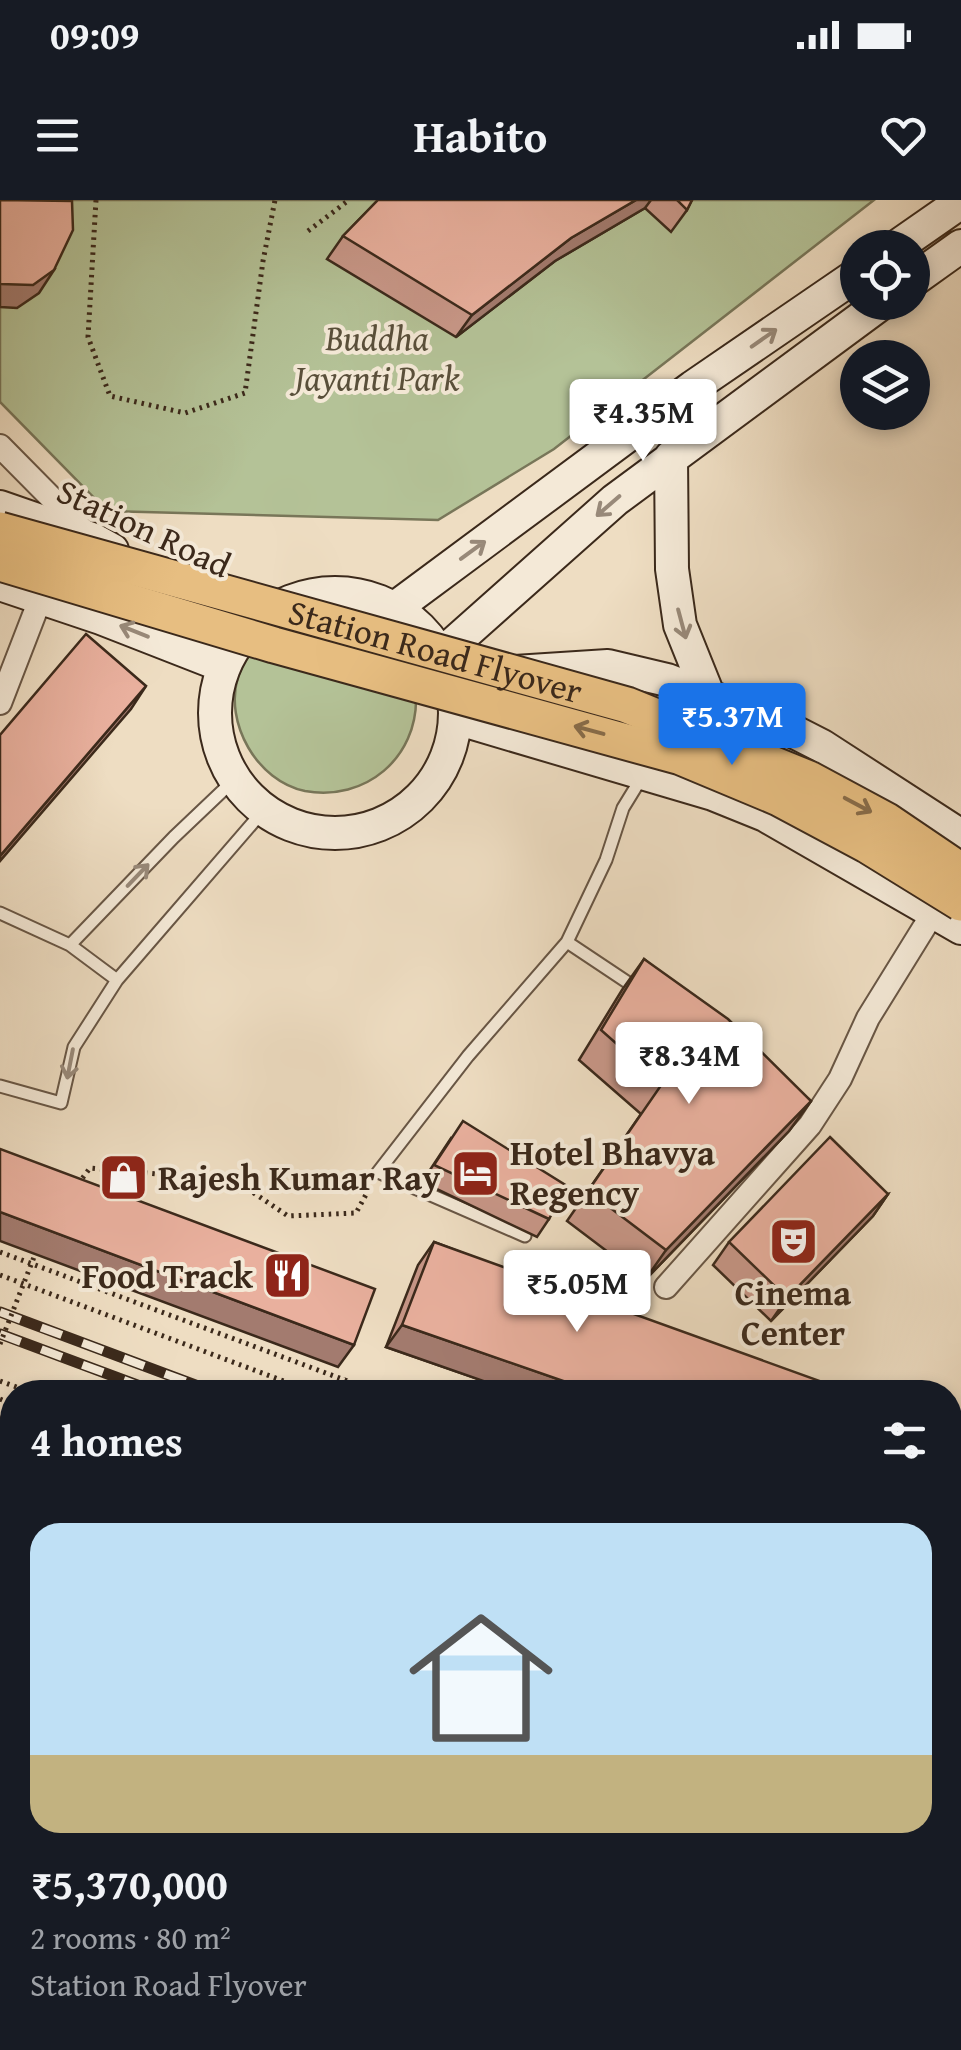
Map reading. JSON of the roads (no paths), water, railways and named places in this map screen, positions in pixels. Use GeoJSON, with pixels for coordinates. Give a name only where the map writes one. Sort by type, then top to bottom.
{"type":"FeatureCollection","features":[{"type":"Feature","properties":{"kind":"main road"},"geometry":{"type":"LineString","coordinates":[[921,230],[961,202]]}},
{"type":"Feature","properties":{"kind":"main road"},"geometry":{"type":"LineString","coordinates":[[930,269],[961,246]]}},
{"type":"Feature","properties":{"kind":"main road"},"geometry":{"type":"LineString","coordinates":[[395,608],[693,387],[840,286]]}},
{"type":"Feature","properties":{"kind":"main road"},"geometry":{"type":"LineString","coordinates":[[447,665],[615,500],[858,320]]}},
{"type":"Feature","properties":{"kind":"main road"},"geometry":{"type":"LineString","coordinates":[[671,457],[672,569],[680,624],[709,697]]}},
{"type":"Feature","properties":{"kind":"main road","name":"Station Road"},"geometry":{"type":"LineString","coordinates":[[0,507],[92,539],[252,625]]}},
{"type":"Feature","properties":{"kind":"main road","name":"Station Road Flyover"},"geometry":{"type":"LineString","coordinates":[[0,530],[628,705],[810,779],[887,821],[961,871]]}},
{"type":"Feature","properties":{"kind":"main road","name":"Station Road Flyover"},"geometry":{"type":"LineString","coordinates":[[0,563],[274,645],[681,757],[779,798],[867,844],[951,914]]}},
{"type":"Feature","properties":{"kind":"main road"},"geometry":{"type":"LineString","coordinates":[[0,584],[224,666]]}},
{"type":"Feature","properties":{"kind":"main road"},"geometry":{"type":"LineString","coordinates":[[313,594],[355,594],[395,608],[421,627],[447,665],[456,718],[448,760],[420,800],[386,824],[346,834],[304,831],[263,811],[234,780],[217,743],[214,700],[224,666],[252,625],[273,609],[313,594]]}},
{"type":"Feature","properties":{"kind":"main road"},"geometry":{"type":"LineString","coordinates":[[447,665],[608,666],[667,680],[777,723],[822,746],[961,836]]}},
{"type":"Feature","properties":{"kind":"main road"},"geometry":{"type":"LineString","coordinates":[[456,718],[712,794],[765,814],[951,914]]}},
{"type":"Feature","properties":{"kind":"street"},"geometry":{"type":"LineString","coordinates":[[0,446],[92,539]]}},
{"type":"Feature","properties":{"kind":"street"},"geometry":{"type":"LineString","coordinates":[[0,703],[41,598]]}},
{"type":"Feature","properties":{"kind":"street"},"geometry":{"type":"LineString","coordinates":[[666,1287],[810,1125],[840,1079],[868,1018],[951,914]]}},
{"type":"Feature","properties":{"kind":"lane"},"geometry":{"type":"LineString","coordinates":[[525,1236],[378,1172],[468,1056],[567,942],[606,860],[623,808],[644,774]]}},
{"type":"Feature","properties":{"kind":"lane"},"geometry":{"type":"LineString","coordinates":[[70,945],[174,836],[234,780]]}},
{"type":"Feature","properties":{"kind":"lane"},"geometry":{"type":"LineString","coordinates":[[0,1086],[60,1104],[74,1047],[117,980],[263,811]]}},
{"type":"Feature","properties":{"kind":"lane"},"geometry":{"type":"LineString","coordinates":[[0,913],[70,945],[117,980]]}},
{"type":"Feature","properties":{"kind":"lane"},"geometry":{"type":"LineString","coordinates":[[567,942],[644,993]]}},
{"type":"Feature","properties":{"kind":"railway"},"geometry":{"type":"LineString","coordinates":[[0,1312],[182,1380]]}},
{"type":"Feature","properties":{"kind":"railway"},"geometry":{"type":"LineString","coordinates":[[0,1334],[124,1380]]}},
{"type":"Feature","properties":{"kind":"place","name":"Hotel Bhavya Regency"},"geometry":{"type":"Point","coordinates":[475,1173]}},
{"type":"Feature","properties":{"kind":"place","name":"Rajesh Kumar Ray"},"geometry":{"type":"Point","coordinates":[123,1178]}},
{"type":"Feature","properties":{"kind":"place","name":"Cinema Center"},"geometry":{"type":"Point","coordinates":[793,1241]}},
{"type":"Feature","properties":{"kind":"place","name":"Food Track"},"geometry":{"type":"Point","coordinates":[288,1276]}},
{"type":"Feature","properties":{"kind":"park label","name":"Buddha Jayanti Park"},"geometry":{"type":"Point","coordinates":[377,358]}}]}
